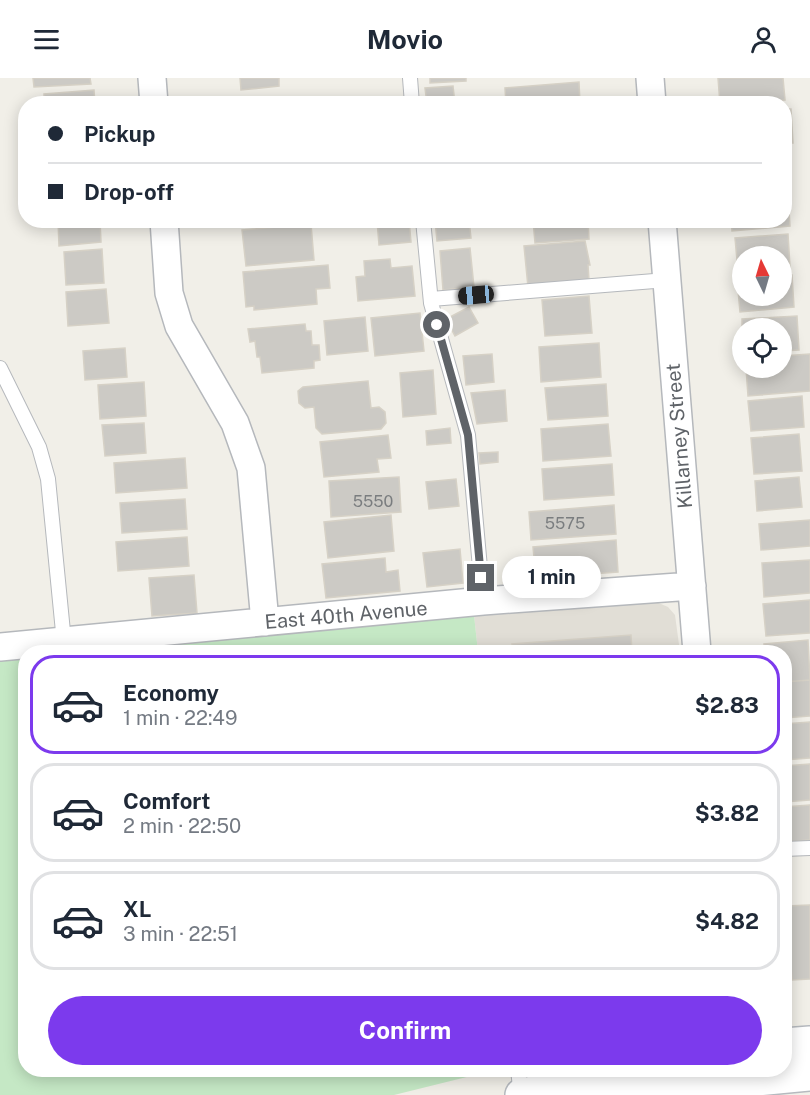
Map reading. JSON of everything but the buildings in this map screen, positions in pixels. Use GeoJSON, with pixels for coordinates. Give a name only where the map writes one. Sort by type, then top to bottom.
{"type":"FeatureCollection","features":[{"type":"Feature","properties":{"kind":"main road"},"geometry":{"type":"LineString","coordinates":[[792,1044],[810,1043]]}},
{"type":"Feature","properties":{"kind":"main road"},"geometry":{"type":"LineString","coordinates":[[521,1095],[581,1078],[598,1094],[734,1088],[810,1074]]}},
{"type":"Feature","properties":{"kind":"street"},"geometry":{"type":"LineString","coordinates":[[152,78],[153,96]]}},
{"type":"Feature","properties":{"kind":"street"},"geometry":{"type":"LineString","coordinates":[[650,78],[651,96]]}},
{"type":"Feature","properties":{"kind":"street"},"geometry":{"type":"LineString","coordinates":[[165,228],[169,293],[179,326],[235,423],[251,468],[265,622]]}},
{"type":"Feature","properties":{"kind":"street","name":"Killarney Street"},"geometry":{"type":"LineString","coordinates":[[663,228],[696,645]]}},
{"type":"Feature","properties":{"kind":"street","name":"East 40th Avenue"},"geometry":{"type":"LineString","coordinates":[[26,645],[483,602],[692,586]]}},
{"type":"Feature","properties":{"kind":"street","name":"East 40th Avenue"},"geometry":{"type":"LineString","coordinates":[[0,647],[18,646]]}},
{"type":"Feature","properties":{"kind":"lane"},"geometry":{"type":"LineString","coordinates":[[410,78],[411,96]]}},
{"type":"Feature","properties":{"kind":"lane"},"geometry":{"type":"LineString","coordinates":[[424,228],[431,299],[468,435],[483,602]]}},
{"type":"Feature","properties":{"kind":"lane"},"geometry":{"type":"LineString","coordinates":[[431,299],[667,280]]}},
{"type":"Feature","properties":{"kind":"lane"},"geometry":{"type":"LineString","coordinates":[[0,368],[39,447],[48,479],[64,642]]}},
{"type":"Feature","properties":{"kind":"lane"},"geometry":{"type":"LineString","coordinates":[[792,849],[810,848]]}},
{"type":"Feature","properties":{"kind":"lane"},"geometry":{"type":"LineString","coordinates":[[519,1077],[521,1095]]}},
{"type":"Feature","properties":{"kind":"shaded area"},"geometry":{"type":"Polygon","coordinates":[[[654,601],[668,607],[675,615],[679,645],[477,645],[474,615],[654,601]]]}},
{"type":"Feature","properties":{"kind":"green space"},"geometry":{"type":"Polygon","coordinates":[[[474,615],[477,645],[146,645],[474,615]]]}},
{"type":"Feature","properties":{"kind":"green space"},"geometry":{"type":"Polygon","coordinates":[[[18,658],[18,1077],[467,1077],[394,1095],[0,1095],[0,659],[18,658]]]}},
{"type":"Feature","properties":{"kind":"route"},"geometry":{"type":"LineString","coordinates":[[437,325],[468,435],[481,578]]}}]}
